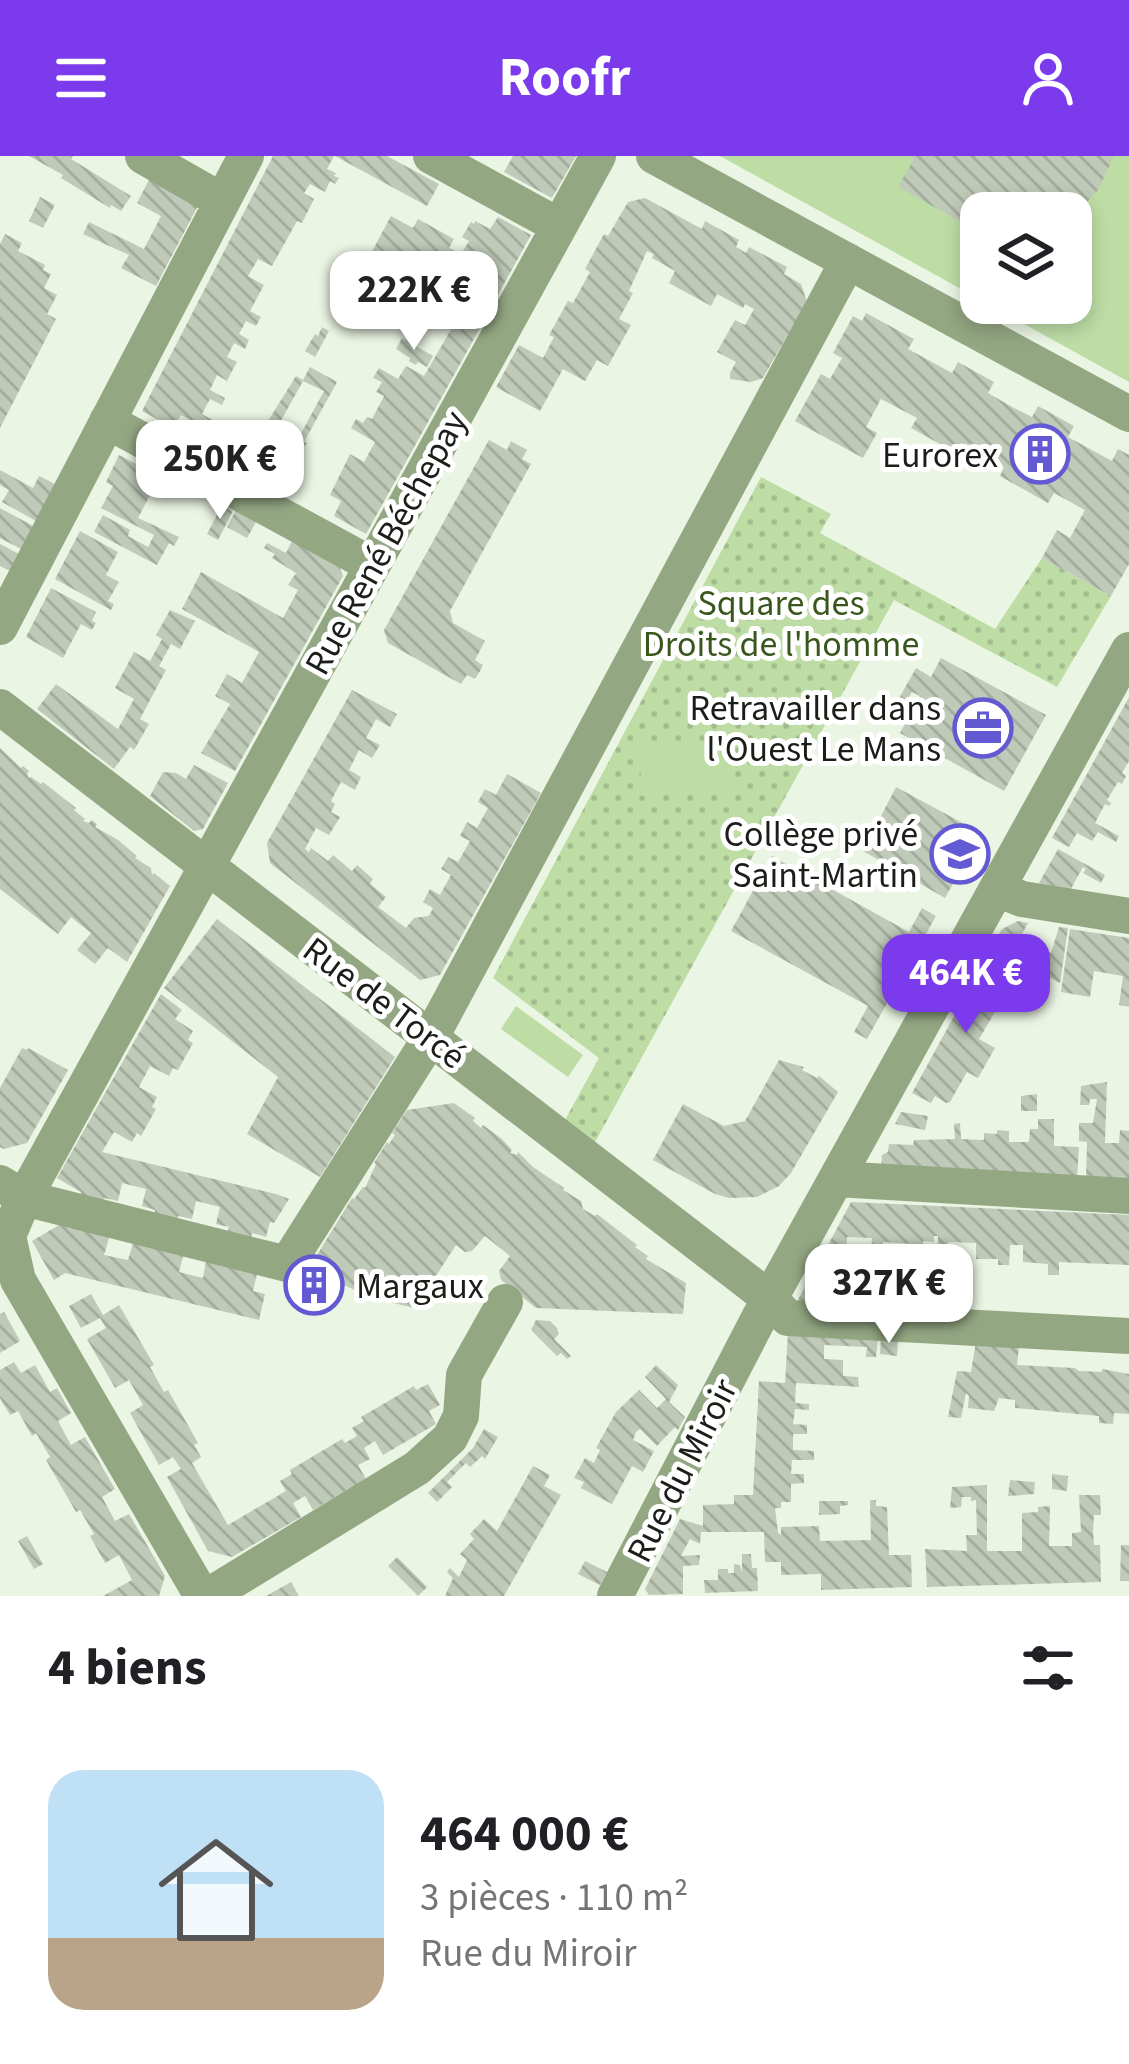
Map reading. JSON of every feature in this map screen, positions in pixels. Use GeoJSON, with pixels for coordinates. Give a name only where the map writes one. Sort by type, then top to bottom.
{"type":"FeatureCollection","features":[{"type":"Feature","properties":{"kind":"street"},"geometry":{"type":"LineString","coordinates":[[143,156],[223,201]]}},
{"type":"Feature","properties":{"kind":"street"},"geometry":{"type":"LineString","coordinates":[[0,627],[246,156]]}},
{"type":"Feature","properties":{"kind":"street"},"geometry":{"type":"LineString","coordinates":[[431,156],[559,226]]}},
{"type":"Feature","properties":{"kind":"street","name":"Rue René Béchepay"},"geometry":{"type":"LineString","coordinates":[[205,1596],[18,1280],[8,1236],[12,1191],[207,865],[598,156]]}},
{"type":"Feature","properties":{"kind":"street"},"geometry":{"type":"LineString","coordinates":[[654,156],[1129,414]]}},
{"type":"Feature","properties":{"kind":"street"},"geometry":{"type":"LineString","coordinates":[[12,1191],[286,1264],[431,1037],[848,261]]}},
{"type":"Feature","properties":{"kind":"street"},"geometry":{"type":"LineString","coordinates":[[107,421],[372,565]]}},
{"type":"Feature","properties":{"kind":"street","name":"Rue du Miroir"},"geometry":{"type":"LineString","coordinates":[[615,1596],[770,1299],[1129,650]]}},
{"type":"Feature","properties":{"kind":"street","name":"Rue de Torcé"},"geometry":{"type":"LineString","coordinates":[[0,707],[770,1299],[788,1318],[1129,1336]]}},
{"type":"Feature","properties":{"kind":"street"},"geometry":{"type":"LineString","coordinates":[[997,889],[1022,899],[1129,916]]}},
{"type":"Feature","properties":{"kind":"street"},"geometry":{"type":"LineString","coordinates":[[836,1179],[1129,1196]]}},
{"type":"Feature","properties":{"kind":"street"},"geometry":{"type":"LineString","coordinates":[[205,1596],[417,1468],[450,1438],[461,1416],[464,1375],[505,1302]]}},
{"type":"Feature","properties":{"kind":"green space"},"geometry":{"type":"Polygon","coordinates":[[[720,156],[1129,156],[1129,382],[1024,324],[1092,324],[1092,192],[960,192],[960,288],[720,156]]]}},
{"type":"Feature","properties":{"kind":"green space","name":"Square des Droits de l'homme"},"geometry":{"type":"Polygon","coordinates":[[[761,477],[831,514],[820,533],[995,629],[1042,558],[1111,596],[1057,687],[894,600],[594,1144],[565,1120],[599,1058],[493,978],[761,477]]]}},
{"type":"Feature","properties":{"kind":"green space"},"geometry":{"type":"Polygon","coordinates":[[[730,740],[735,789],[642,796],[639,746],[730,740]]]}},
{"type":"Feature","properties":{"kind":"green space"},"geometry":{"type":"Polygon","coordinates":[[[516,1006],[583,1055],[568,1077],[501,1029],[516,1006]]]}},
{"type":"Feature","properties":{"kind":"building"},"geometry":{"type":"Polygon","coordinates":[[[29,156],[73,156],[71,159],[131,196],[121,211],[110,208],[29,156]]]}},
{"type":"Feature","properties":{"kind":"building"},"geometry":{"type":"Polygon","coordinates":[[[273,156],[334,156],[327,169],[339,178],[335,184],[330,181],[325,192],[310,184],[304,193],[314,199],[302,223],[297,221],[272,266],[258,259],[248,276],[264,285],[250,311],[261,317],[256,326],[246,321],[239,334],[249,340],[245,349],[234,343],[227,357],[237,362],[227,381],[217,375],[210,390],[225,398],[222,405],[210,399],[202,414],[214,421],[209,430],[181,415],[173,428],[142,411],[273,156]]]}},
{"type":"Feature","properties":{"kind":"building"},"geometry":{"type":"Polygon","coordinates":[[[335,156],[387,156],[439,184],[427,206],[335,156]]]}},
{"type":"Feature","properties":{"kind":"building"},"geometry":{"type":"Polygon","coordinates":[[[513,156],[576,156],[552,198],[504,172],[513,156]]]}},
{"type":"Feature","properties":{"kind":"building"},"geometry":{"type":"Polygon","coordinates":[[[908,156],[1114,156],[1092,196],[1092,192],[960,192],[960,221],[898,187],[914,159],[908,156]]]}},
{"type":"Feature","properties":{"kind":"building"},"geometry":{"type":"Polygon","coordinates":[[[152,174],[202,198],[156,286],[121,268],[129,255],[83,234],[89,222],[144,249],[161,216],[137,203],[152,174]]]}},
{"type":"Feature","properties":{"kind":"building"},"geometry":{"type":"Polygon","coordinates":[[[40,197],[55,205],[43,228],[29,221],[40,197]]]}},
{"type":"Feature","properties":{"kind":"building"},"geometry":{"type":"Polygon","coordinates":[[[645,198],[702,229],[705,221],[739,240],[736,247],[746,253],[749,247],[787,267],[784,274],[801,284],[807,302],[763,378],[751,382],[730,379],[736,362],[717,352],[735,320],[745,325],[754,309],[717,294],[711,306],[669,283],[675,271],[647,251],[619,319],[631,325],[608,366],[597,360],[585,381],[563,369],[540,411],[496,387],[519,345],[543,358],[554,337],[549,335],[590,272],[585,269],[604,234],[608,236],[628,202],[645,198]]]}},
{"type":"Feature","properties":{"kind":"building"},"geometry":{"type":"Polygon","coordinates":[[[391,216],[413,228],[418,219],[454,239],[449,248],[461,254],[469,241],[462,237],[471,222],[490,229],[498,217],[531,235],[494,302],[434,274],[438,266],[421,256],[384,325],[335,298],[358,252],[369,257],[391,216]]]}},
{"type":"Feature","properties":{"kind":"building"},"geometry":{"type":"Polygon","coordinates":[[[5,234],[22,243],[18,251],[45,265],[43,270],[51,274],[44,288],[57,295],[47,314],[56,319],[0,428],[0,244],[5,234]]]}},
{"type":"Feature","properties":{"kind":"building"},"geometry":{"type":"Polygon","coordinates":[[[464,307],[485,319],[366,534],[334,516],[341,501],[330,495],[350,454],[364,462],[375,442],[351,428],[356,419],[363,423],[367,417],[372,419],[384,396],[376,392],[382,382],[373,378],[379,368],[398,379],[406,366],[424,376],[464,307]]]}},
{"type":"Feature","properties":{"kind":"building","name":"Eurorex"},"geometry":{"type":"Polygon","coordinates":[[[866,313],[914,339],[908,349],[952,373],[958,362],[994,382],[988,393],[1014,408],[1032,417],[1038,406],[1074,426],[1068,437],[1112,461],[1118,449],[1129,455],[1129,564],[1111,596],[1042,558],[1057,530],[1070,538],[1085,510],[1054,493],[1048,503],[1000,476],[1004,467],[961,443],[956,453],[911,428],[917,418],[881,399],[866,427],[877,433],[863,458],[795,421],[821,374],[830,379],[842,358],[833,353],[853,316],[862,321],[866,313]]]}},
{"type":"Feature","properties":{"kind":"building"},"geometry":{"type":"Polygon","coordinates":[[[322,327],[329,331],[315,357],[305,351],[322,327]]]}},
{"type":"Feature","properties":{"kind":"building"},"geometry":{"type":"Polygon","coordinates":[[[402,338],[433,356],[427,367],[409,361],[396,349],[402,338]]]}},
{"type":"Feature","properties":{"kind":"building"},"geometry":{"type":"Polygon","coordinates":[[[310,367],[337,382],[292,464],[301,474],[291,493],[257,474],[283,428],[299,437],[324,391],[303,381],[278,426],[268,421],[296,376],[303,380],[310,367]]]}},
{"type":"Feature","properties":{"kind":"building"},"geometry":{"type":"Polygon","coordinates":[[[248,439],[262,447],[248,469],[235,462],[248,439]]]}},
{"type":"Feature","properties":{"kind":"building"},"geometry":{"type":"Polygon","coordinates":[[[489,440],[507,450],[511,441],[527,450],[522,459],[531,464],[450,611],[453,623],[485,641],[475,660],[483,665],[480,671],[475,679],[467,675],[461,684],[388,643],[384,630],[489,440]]]}},
{"type":"Feature","properties":{"kind":"building"},"geometry":{"type":"Polygon","coordinates":[[[119,455],[160,476],[138,518],[179,537],[174,546],[169,543],[157,565],[94,532],[103,515],[148,547],[154,535],[101,508],[113,486],[106,482],[119,455]]]}},
{"type":"Feature","properties":{"kind":"building"},"geometry":{"type":"Polygon","coordinates":[[[0,470],[33,488],[39,476],[55,484],[36,521],[2,502],[9,490],[0,485],[0,470]]]}},
{"type":"Feature","properties":{"kind":"building"},"geometry":{"type":"Polygon","coordinates":[[[222,505],[233,511],[218,540],[207,534],[222,505]]]}},
{"type":"Feature","properties":{"kind":"building"},"geometry":{"type":"Polygon","coordinates":[[[0,508],[33,526],[21,549],[0,538],[0,508]]]}},
{"type":"Feature","properties":{"kind":"building"},"geometry":{"type":"Polygon","coordinates":[[[236,510],[256,522],[247,538],[227,527],[236,510]]]}},
{"type":"Feature","properties":{"kind":"building"},"geometry":{"type":"Polygon","coordinates":[[[80,531],[118,552],[106,575],[119,582],[108,601],[114,604],[111,610],[55,579],[80,531]]]}},
{"type":"Feature","properties":{"kind":"building"},"geometry":{"type":"Polygon","coordinates":[[[292,541],[340,568],[343,576],[235,771],[201,753],[230,704],[215,696],[227,674],[242,683],[259,652],[182,609],[201,572],[283,618],[298,590],[288,585],[296,573],[264,548],[267,543],[286,553],[292,541]]]}},
{"type":"Feature","properties":{"kind":"building"},"geometry":{"type":"Polygon","coordinates":[[[0,544],[19,554],[10,571],[0,566],[0,544]]]}},
{"type":"Feature","properties":{"kind":"building"},"geometry":{"type":"Polygon","coordinates":[[[51,588],[96,612],[92,630],[81,624],[63,658],[26,637],[51,588]]]}},
{"type":"Feature","properties":{"kind":"building"},"geometry":{"type":"Polygon","coordinates":[[[170,610],[195,621],[180,649],[171,644],[159,666],[166,670],[140,719],[149,724],[134,750],[130,747],[114,769],[37,709],[56,684],[118,729],[134,699],[115,688],[134,652],[150,661],[162,639],[156,635],[170,610]]]}},
{"type":"Feature","properties":{"kind":"building"},"geometry":{"type":"Polygon","coordinates":[[[941,658],[1046,715],[1004,791],[900,733],[920,696],[912,692],[905,704],[898,700],[916,668],[931,677],[941,658]]]}},
{"type":"Feature","properties":{"kind":"building"},"geometry":{"type":"Polygon","coordinates":[[[352,690],[397,714],[390,727],[376,719],[366,738],[380,745],[372,758],[359,750],[349,770],[361,777],[355,790],[341,782],[331,801],[335,804],[331,812],[340,817],[329,835],[316,828],[305,849],[309,852],[311,848],[328,861],[333,855],[352,871],[357,865],[386,897],[378,907],[406,928],[414,918],[429,916],[433,908],[423,902],[430,889],[440,895],[451,875],[441,869],[448,857],[458,862],[470,841],[460,836],[467,822],[477,828],[488,808],[478,802],[485,789],[496,795],[507,774],[541,793],[440,975],[420,980],[270,863],[267,843],[352,690]]]}},
{"type":"Feature","properties":{"kind":"building"},"geometry":{"type":"Polygon","coordinates":[[[1129,697],[1129,761],[1122,773],[1126,776],[1095,823],[1119,836],[1116,842],[1098,832],[1092,841],[1077,833],[1069,847],[1052,838],[1129,697]]]}},
{"type":"Feature","properties":{"kind":"building"},"geometry":{"type":"Polygon","coordinates":[[[0,748],[29,771],[29,778],[43,782],[76,808],[83,821],[92,820],[170,886],[127,962],[108,948],[95,964],[77,950],[91,933],[71,917],[58,934],[0,889],[0,748]]]}},
{"type":"Feature","properties":{"kind":"building"},"geometry":{"type":"Polygon","coordinates":[[[194,765],[228,783],[203,829],[194,831],[150,796],[163,772],[186,779],[194,765]]]}},
{"type":"Feature","properties":{"kind":"building"},"geometry":{"type":"Polygon","coordinates":[[[896,787],[981,833],[945,898],[863,851],[896,787]]]}},
{"type":"Feature","properties":{"kind":"building"},"geometry":{"type":"Polygon","coordinates":[[[1058,849],[1105,875],[1101,883],[1083,873],[1083,867],[1068,894],[1039,883],[1058,849]]]}},
{"type":"Feature","properties":{"kind":"building"},"geometry":{"type":"Polygon","coordinates":[[[772,856],[909,932],[922,908],[936,916],[867,1039],[854,1032],[868,1006],[731,931],[772,856]]]}},
{"type":"Feature","properties":{"kind":"building"},"geometry":{"type":"Polygon","coordinates":[[[217,919],[395,1057],[320,1177],[247,1134],[278,1077],[164,988],[217,919]]]}},
{"type":"Feature","properties":{"kind":"building"},"geometry":{"type":"Polygon","coordinates":[[[1018,921],[1028,923],[1021,936],[1051,953],[1059,927],[1068,928],[1060,983],[992,946],[1002,929],[1018,921]]]}},
{"type":"Feature","properties":{"kind":"building"},"geometry":{"type":"Polygon","coordinates":[[[1070,929],[1129,938],[1129,1007],[1119,1005],[1123,976],[1094,971],[1090,997],[1061,992],[1070,929]]]}},
{"type":"Feature","properties":{"kind":"building"},"geometry":{"type":"Polygon","coordinates":[[[987,956],[1020,969],[1012,984],[1001,978],[995,989],[1005,995],[979,1039],[995,1048],[978,1078],[967,1072],[950,1102],[935,1096],[931,1103],[912,1093],[987,956]]]}},
{"type":"Feature","properties":{"kind":"building"},"geometry":{"type":"Polygon","coordinates":[[[161,994],[182,1010],[175,1019],[193,1031],[188,1040],[193,1043],[178,1070],[173,1068],[169,1076],[150,1066],[139,1087],[157,1097],[152,1107],[156,1109],[141,1136],[137,1133],[132,1142],[114,1132],[102,1152],[289,1199],[274,1223],[270,1222],[266,1237],[227,1234],[229,1227],[216,1224],[220,1207],[196,1201],[192,1219],[178,1216],[177,1221],[154,1216],[155,1210],[142,1206],[146,1189],[122,1183],[118,1201],[104,1198],[103,1203],[80,1197],[81,1192],[57,1178],[161,994]]]}},
{"type":"Feature","properties":{"kind":"building"},"geometry":{"type":"Polygon","coordinates":[[[22,1048],[68,1070],[27,1143],[4,1149],[0,1147],[0,1088],[22,1048]]]}},
{"type":"Feature","properties":{"kind":"building"},"geometry":{"type":"Polygon","coordinates":[[[779,1060],[804,1067],[802,1070],[819,1076],[838,1092],[779,1186],[757,1197],[729,1198],[653,1160],[683,1104],[724,1126],[745,1121],[779,1060]]]}},
{"type":"Feature","properties":{"kind":"building"},"geometry":{"type":"Polygon","coordinates":[[[1107,1082],[1105,1143],[1119,1143],[1120,1130],[1129,1131],[1129,1181],[1086,1179],[1087,1142],[1079,1141],[1079,1123],[1093,1123],[1097,1099],[1080,1105],[1081,1086],[1107,1082]]]}},
{"type":"Feature","properties":{"kind":"building"},"geometry":{"type":"Polygon","coordinates":[[[1037,1094],[1037,1111],[1021,1111],[1021,1096],[1037,1094]]]}},
{"type":"Feature","properties":{"kind":"building"},"geometry":{"type":"Polygon","coordinates":[[[454,1103],[481,1128],[502,1139],[510,1153],[518,1152],[581,1201],[583,1209],[597,1214],[637,1245],[646,1259],[686,1283],[683,1314],[536,1308],[501,1280],[499,1271],[510,1256],[485,1236],[472,1251],[456,1245],[415,1308],[371,1298],[309,1268],[352,1198],[365,1188],[374,1163],[407,1110],[454,1103]]]}},
{"type":"Feature","properties":{"kind":"building"},"geometry":{"type":"Polygon","coordinates":[[[901,1112],[928,1116],[925,1130],[895,1124],[901,1112]]]}},
{"type":"Feature","properties":{"kind":"building"},"geometry":{"type":"Polygon","coordinates":[[[1038,1119],[1054,1119],[1054,1146],[1079,1147],[1077,1179],[881,1170],[889,1144],[955,1139],[954,1124],[960,1123],[961,1139],[984,1140],[984,1133],[997,1134],[997,1130],[1009,1131],[1009,1142],[1029,1142],[1030,1129],[1038,1129],[1038,1119]]]}},
{"type":"Feature","properties":{"kind":"building"},"geometry":{"type":"Polygon","coordinates":[[[851,1202],[1129,1215],[1129,1265],[1059,1262],[1059,1275],[1048,1275],[1048,1264],[1023,1262],[1023,1245],[1010,1245],[1009,1265],[998,1265],[998,1259],[976,1259],[976,1243],[948,1242],[947,1269],[937,1268],[938,1236],[934,1242],[923,1241],[923,1249],[883,1242],[883,1256],[871,1256],[872,1238],[847,1237],[846,1253],[827,1247],[851,1202]]]}},
{"type":"Feature","properties":{"kind":"building"},"geometry":{"type":"Polygon","coordinates":[[[74,1222],[109,1238],[104,1255],[128,1260],[133,1243],[183,1256],[179,1272],[203,1278],[206,1261],[257,1274],[253,1291],[265,1294],[259,1320],[65,1273],[54,1280],[32,1241],[59,1225],[72,1229],[74,1222]]]}},
{"type":"Feature","properties":{"kind":"building"},"geometry":{"type":"Polygon","coordinates":[[[869,1285],[894,1285],[894,1299],[912,1300],[913,1290],[927,1291],[926,1313],[794,1307],[805,1287],[869,1290],[869,1285]]]}},
{"type":"Feature","properties":{"kind":"building"},"geometry":{"type":"Polygon","coordinates":[[[91,1294],[103,1315],[119,1305],[164,1392],[168,1390],[198,1443],[194,1445],[201,1457],[192,1463],[228,1525],[286,1491],[280,1481],[292,1474],[290,1470],[342,1439],[345,1443],[357,1436],[352,1428],[364,1421],[361,1417],[414,1386],[416,1390],[428,1384],[440,1405],[429,1411],[436,1424],[383,1455],[375,1441],[364,1448],[370,1459],[358,1465],[366,1479],[313,1510],[305,1496],[293,1503],[301,1517],[232,1557],[208,1551],[167,1477],[181,1469],[173,1457],[159,1465],[130,1413],[143,1405],[129,1380],[115,1388],[87,1339],[106,1328],[100,1318],[81,1328],[69,1306],[91,1294]]]}},
{"type":"Feature","properties":{"kind":"building"},"geometry":{"type":"Polygon","coordinates":[[[4,1312],[20,1341],[0,1353],[0,1314],[4,1312]]]}},
{"type":"Feature","properties":{"kind":"building"},"geometry":{"type":"Polygon","coordinates":[[[536,1320],[550,1321],[557,1328],[554,1339],[571,1356],[557,1356],[531,1330],[536,1320]]]}},
{"type":"Feature","properties":{"kind":"building"},"geometry":{"type":"Polygon","coordinates":[[[788,1332],[878,1336],[876,1357],[866,1357],[867,1347],[824,1345],[824,1359],[843,1360],[843,1376],[858,1377],[859,1387],[796,1383],[795,1403],[809,1404],[809,1410],[795,1409],[793,1424],[807,1425],[807,1434],[793,1434],[793,1450],[814,1451],[814,1460],[792,1460],[791,1474],[804,1474],[804,1483],[791,1484],[791,1502],[775,1508],[778,1533],[781,1535],[781,1527],[819,1526],[820,1541],[871,1540],[870,1500],[876,1500],[876,1506],[887,1507],[889,1555],[911,1555],[912,1587],[821,1590],[821,1574],[781,1575],[781,1562],[765,1562],[764,1532],[701,1532],[700,1544],[690,1539],[681,1556],[700,1555],[699,1565],[683,1566],[683,1594],[649,1595],[645,1589],[680,1519],[703,1526],[703,1505],[734,1504],[734,1495],[753,1495],[759,1381],[785,1383],[788,1332]]]}},
{"type":"Feature","properties":{"kind":"building"},"geometry":{"type":"Polygon","coordinates":[[[881,1336],[898,1337],[897,1356],[880,1354],[881,1336]]]}},
{"type":"Feature","properties":{"kind":"building"},"geometry":{"type":"Polygon","coordinates":[[[976,1341],[1019,1347],[1017,1365],[1129,1374],[1129,1414],[1114,1413],[1113,1424],[1099,1423],[1099,1416],[1015,1408],[1015,1400],[999,1398],[994,1411],[968,1408],[966,1393],[961,1418],[948,1417],[957,1371],[971,1372],[976,1341]]]}},
{"type":"Feature","properties":{"kind":"building"},"geometry":{"type":"Polygon","coordinates":[[[14,1362],[21,1373],[35,1365],[50,1392],[57,1388],[71,1413],[58,1421],[71,1445],[85,1437],[115,1489],[102,1497],[115,1521],[129,1514],[165,1576],[159,1596],[103,1596],[132,1580],[119,1555],[105,1563],[90,1536],[94,1534],[46,1460],[50,1457],[36,1433],[32,1436],[18,1411],[10,1415],[0,1398],[0,1370],[14,1362]]]}},
{"type":"Feature","properties":{"kind":"building"},"geometry":{"type":"Polygon","coordinates":[[[656,1365],[678,1385],[669,1402],[685,1417],[678,1430],[675,1427],[657,1446],[640,1429],[636,1432],[633,1440],[654,1451],[643,1472],[632,1466],[612,1504],[581,1488],[584,1482],[574,1478],[585,1458],[594,1463],[600,1450],[596,1448],[616,1412],[639,1390],[657,1408],[666,1399],[645,1377],[656,1365]]]}},
{"type":"Feature","properties":{"kind":"building"},"geometry":{"type":"Polygon","coordinates":[[[484,1429],[498,1437],[485,1459],[482,1456],[470,1467],[466,1463],[447,1482],[452,1487],[437,1502],[428,1493],[473,1448],[484,1429]]]}},
{"type":"Feature","properties":{"kind":"building"},"geometry":{"type":"Polygon","coordinates":[[[533,1466],[550,1475],[544,1486],[561,1495],[504,1596],[445,1596],[453,1578],[447,1572],[450,1568],[459,1577],[467,1560],[460,1554],[474,1539],[470,1534],[484,1519],[497,1531],[533,1466]]]}},
{"type":"Feature","properties":{"kind":"building"},"geometry":{"type":"Polygon","coordinates":[[[1052,1474],[1068,1476],[1067,1491],[1052,1489],[1052,1474]]]}},
{"type":"Feature","properties":{"kind":"building"},"geometry":{"type":"Polygon","coordinates":[[[1010,1480],[1035,1482],[1034,1494],[1008,1496],[1010,1480]]]}},
{"type":"Feature","properties":{"kind":"building"},"geometry":{"type":"Polygon","coordinates":[[[987,1485],[987,1551],[1022,1551],[1022,1513],[1050,1506],[1049,1546],[1072,1546],[1072,1533],[1081,1532],[1079,1495],[1100,1495],[1101,1515],[1094,1515],[1093,1531],[1094,1545],[1100,1545],[1101,1582],[927,1587],[925,1549],[967,1551],[966,1535],[977,1535],[976,1500],[962,1497],[961,1507],[950,1508],[952,1487],[987,1485]]]}},
{"type":"Feature","properties":{"kind":"building"},"geometry":{"type":"Polygon","coordinates":[[[819,1501],[848,1501],[848,1505],[840,1506],[840,1514],[819,1515],[819,1501]]]}},
{"type":"Feature","properties":{"kind":"building"},"geometry":{"type":"Polygon","coordinates":[[[27,1536],[43,1564],[34,1569],[18,1541],[27,1536]]]}},
{"type":"Feature","properties":{"kind":"building"},"geometry":{"type":"Polygon","coordinates":[[[1121,1545],[1129,1545],[1129,1581],[1120,1581],[1121,1545]]]}},
{"type":"Feature","properties":{"kind":"building"},"geometry":{"type":"Polygon","coordinates":[[[742,1554],[751,1554],[758,1591],[705,1593],[704,1580],[718,1580],[718,1569],[734,1573],[734,1564],[740,1565],[742,1573],[742,1554]]]}},
{"type":"Feature","properties":{"kind":"building"},"geometry":{"type":"Polygon","coordinates":[[[397,1557],[427,1587],[418,1596],[388,1566],[397,1557]]]}},
{"type":"Feature","properties":{"kind":"building"},"geometry":{"type":"Polygon","coordinates":[[[585,1561],[607,1572],[600,1585],[578,1574],[585,1561]]]}},
{"type":"Feature","properties":{"kind":"building"},"geometry":{"type":"Polygon","coordinates":[[[291,1582],[299,1596],[266,1596],[291,1582]]]}},
{"type":"Feature","properties":{"kind":"place","name":"Eurorex"},"geometry":{"type":"Point","coordinates":[1040,454]}},
{"type":"Feature","properties":{"kind":"place","name":"Retravailler dans l'Ouest Le Mans"},"geometry":{"type":"Point","coordinates":[983,728]}},
{"type":"Feature","properties":{"kind":"place","name":"Collège privé Saint-Martin"},"geometry":{"type":"Point","coordinates":[960,854]}},
{"type":"Feature","properties":{"kind":"place","name":"Margaux"},"geometry":{"type":"Point","coordinates":[314,1285]}}]}
